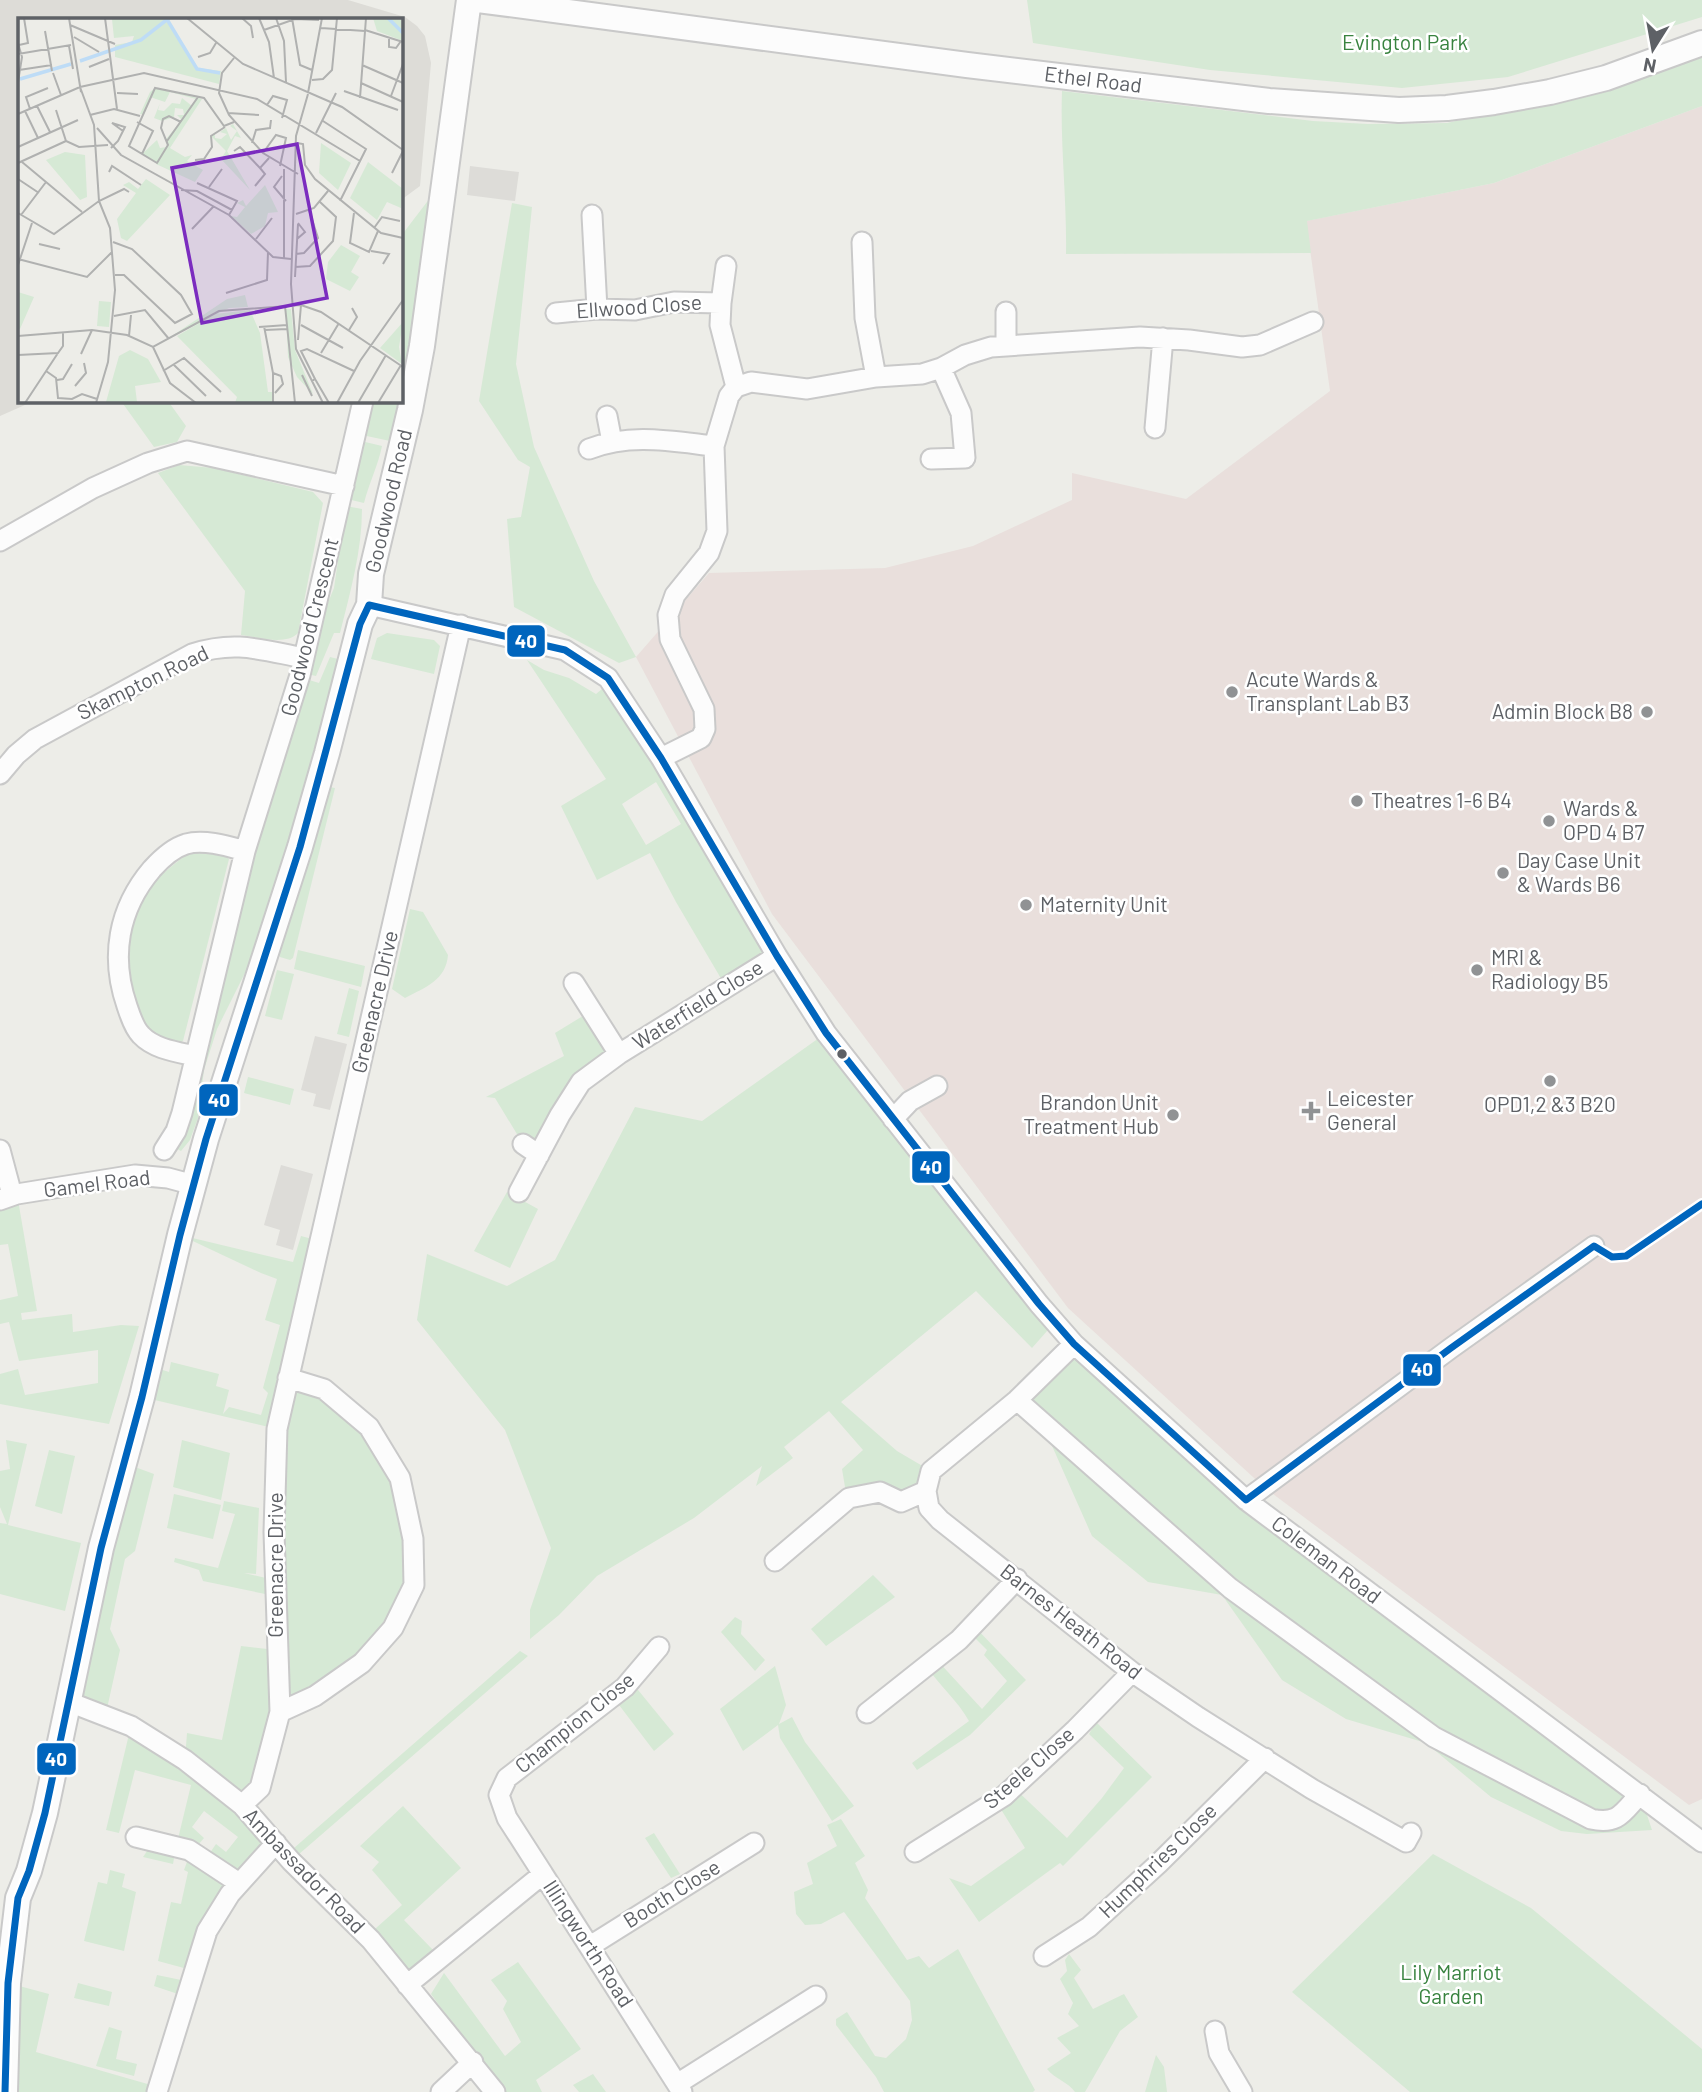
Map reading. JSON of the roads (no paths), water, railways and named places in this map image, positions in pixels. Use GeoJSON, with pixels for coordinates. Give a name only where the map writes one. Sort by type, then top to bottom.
{"type":"FeatureCollection","features":[{"type":"Feature","properties":{"kind":"street","name":"Goodwood Road"},"geometry":{"type":"LineString","coordinates":[[5,2092],[8,1983],[18,1898],[29,1871],[45,1813],[102,1548],[194,1185],[300,847],[360,624],[369,605],[370,574],[410,410],[422,346],[469,0]]}},
{"type":"Feature","properties":{"kind":"street","name":"Ethel Road"},"geometry":{"type":"LineString","coordinates":[[478,0],[572,7],[940,62],[1255,100],[1399,110],[1459,107],[1550,92],[1606,78],[1702,43]]}},
{"type":"Feature","properties":{"kind":"street"},"geometry":{"type":"LineString","coordinates":[[592,215],[597,309]]}},
{"type":"Feature","properties":{"kind":"street"},"geometry":{"type":"LineString","coordinates":[[862,242],[865,318],[876,377]]}},
{"type":"Feature","properties":{"kind":"street"},"geometry":{"type":"LineString","coordinates":[[721,303],[726,266]]}},
{"type":"Feature","properties":{"kind":"street","name":"Ellwood Close"},"geometry":{"type":"LineString","coordinates":[[556,313],[597,309],[635,310],[674,302],[721,303],[720,326],[736,387]]}},
{"type":"Feature","properties":{"kind":"street"},"geometry":{"type":"LineString","coordinates":[[1006,312],[1006,346]]}},
{"type":"Feature","properties":{"kind":"street"},"geometry":{"type":"LineString","coordinates":[[661,758],[701,738],[705,729],[704,709],[670,639],[668,615],[675,594],[709,553],[717,531],[714,446],[729,396],[736,387],[751,382],[807,389],[876,377],[922,374],[941,368],[965,355],[992,347],[1140,337],[1242,347],[1260,345],[1313,322]]}},
{"type":"Feature","properties":{"kind":"street"},"geometry":{"type":"LineString","coordinates":[[1155,428],[1163,338]]}},
{"type":"Feature","properties":{"kind":"street"},"geometry":{"type":"LineString","coordinates":[[931,459],[965,458],[961,413],[941,368]]}},
{"type":"Feature","properties":{"kind":"street","name":"Goodwood Crescent"},"geometry":{"type":"LineString","coordinates":[[164,1150],[176,1131],[182,1113],[245,851],[304,658],[363,402]]}},
{"type":"Feature","properties":{"kind":"street"},"geometry":{"type":"LineString","coordinates":[[607,416],[612,442]]}},
{"type":"Feature","properties":{"kind":"street"},"geometry":{"type":"LineString","coordinates":[[589,449],[626,439],[714,446]]}},
{"type":"Feature","properties":{"kind":"street"},"geometry":{"type":"LineString","coordinates":[[0,541],[104,483],[148,463],[187,451],[344,486]]}},
{"type":"Feature","properties":{"kind":"street","name":"Coleman Road"},"geometry":{"type":"LineString","coordinates":[[369,605],[565,650],[608,678],[661,758],[826,1034],[1039,1304],[1074,1343],[1246,1500],[1702,1842]]}},
{"type":"Feature","properties":{"kind":"street","name":"Greenacre Drive"},"geometry":{"type":"LineString","coordinates":[[242,1805],[260,1788],[280,1712],[274,1522],[277,1429],[461,625]]}},
{"type":"Feature","properties":{"kind":"street","name":"Skampton Road"},"geometry":{"type":"LineString","coordinates":[[0,774],[35,738],[192,654],[212,647],[236,645],[304,658]]}},
{"type":"Feature","properties":{"kind":"street"},"geometry":{"type":"LineString","coordinates":[[195,1056],[159,1047],[139,1033],[121,990],[118,955],[122,922],[139,884],[172,851],[188,843],[206,843],[245,851]]}},
{"type":"Feature","properties":{"kind":"street","name":"Waterfield Close"},"geometry":{"type":"LineString","coordinates":[[519,1192],[531,1150],[560,1115],[581,1082],[619,1054],[777,956]]}},
{"type":"Feature","properties":{"kind":"street","name":"Waterfield Close"},"geometry":{"type":"LineString","coordinates":[[574,983],[619,1054]]}},
{"type":"Feature","properties":{"kind":"street"},"geometry":{"type":"LineString","coordinates":[[893,1119],[910,1101],[937,1087]]}},
{"type":"Feature","properties":{"kind":"street"},"geometry":{"type":"LineString","coordinates":[[0,1150],[10,1196]]}},
{"type":"Feature","properties":{"kind":"street","name":"Gamel Road"},"geometry":{"type":"LineString","coordinates":[[10,1196],[135,1175],[159,1176],[194,1185]]}},
{"type":"Feature","properties":{"kind":"street"},"geometry":{"type":"LineString","coordinates":[[1246,1500],[1594,1246]]}},
{"type":"Feature","properties":{"kind":"street"},"geometry":{"type":"LineString","coordinates":[[776,1553],[849,1497],[880,1492],[901,1502],[926,1491],[931,1471],[1017,1400],[1074,1343]]}},
{"type":"Feature","properties":{"kind":"street"},"geometry":{"type":"LineString","coordinates":[[280,1712],[315,1696],[362,1663],[393,1628],[414,1585],[413,1539],[400,1478],[369,1427],[324,1388],[288,1378]]}},
{"type":"Feature","properties":{"kind":"street"},"geometry":{"type":"LineString","coordinates":[[1017,1400],[1230,1588],[1434,1737],[1591,1819],[1607,1823],[1618,1817],[1640,1794]]}},
{"type":"Feature","properties":{"kind":"street","name":"Barnes Heath Road"},"geometry":{"type":"LineString","coordinates":[[926,1491],[929,1508],[940,1520],[1132,1672],[1312,1789],[1406,1842],[1411,1833]]}},
{"type":"Feature","properties":{"kind":"street"},"geometry":{"type":"LineString","coordinates":[[867,1713],[959,1640],[1017,1579]]}},
{"type":"Feature","properties":{"kind":"street","name":"Champion Close"},"geometry":{"type":"LineString","coordinates":[[543,1874],[507,1818],[499,1795],[507,1778],[625,1687],[659,1647]]}},
{"type":"Feature","properties":{"kind":"street","name":"Steele Close"},"geometry":{"type":"LineString","coordinates":[[915,1852],[1004,1796],[1132,1672]]}},
{"type":"Feature","properties":{"kind":"street","name":"Ambassador Road"},"geometry":{"type":"LineString","coordinates":[[69,1702],[131,1726],[185,1760],[242,1805],[291,1861],[371,1940],[495,2092]]}},
{"type":"Feature","properties":{"kind":"street","name":"Humphries Close"},"geometry":{"type":"LineString","coordinates":[[1044,1956],[1089,1927],[1158,1864],[1265,1758]]}},
{"type":"Feature","properties":{"kind":"street"},"geometry":{"type":"LineString","coordinates":[[136,1838],[190,1850],[239,1883]]}},
{"type":"Feature","properties":{"kind":"street"},"geometry":{"type":"LineString","coordinates":[[157,2092],[207,1931],[239,1883],[276,1843]]}},
{"type":"Feature","properties":{"kind":"street","name":"Booth Close"},"geometry":{"type":"LineString","coordinates":[[590,1946],[754,1843]]}},
{"type":"Feature","properties":{"kind":"street","name":"Illingworth Road"},"geometry":{"type":"LineString","coordinates":[[407,1985],[543,1874],[679,2088]]}},
{"type":"Feature","properties":{"kind":"street"},"geometry":{"type":"LineString","coordinates":[[679,2088],[816,1996]]}},
{"type":"Feature","properties":{"kind":"street"},"geometry":{"type":"LineString","coordinates":[[1215,2031],[1219,2053],[1242,2092]]}},
{"type":"Feature","properties":{"kind":"street"},"geometry":{"type":"LineString","coordinates":[[441,2092],[472,2063]]}},
{"type":"Feature","properties":{"kind":"place","name":"Acute Wards & Transplant Lab B3"},"geometry":{"type":"Point","coordinates":[1232,692]}},
{"type":"Feature","properties":{"kind":"place","name":"Admin Block B8"},"geometry":{"type":"Point","coordinates":[1647,712]}},
{"type":"Feature","properties":{"kind":"place","name":"Theatres 1-6 B4"},"geometry":{"type":"Point","coordinates":[1357,801]}},
{"type":"Feature","properties":{"kind":"place","name":"Wards & OPD 4 B7"},"geometry":{"type":"Point","coordinates":[1549,821]}},
{"type":"Feature","properties":{"kind":"place","name":"Day Case Unit & Wards B6"},"geometry":{"type":"Point","coordinates":[1503,873]}},
{"type":"Feature","properties":{"kind":"place","name":"Maternity Unit"},"geometry":{"type":"Point","coordinates":[1026,905]}},
{"type":"Feature","properties":{"kind":"place","name":"MRI & Radiology B5"},"geometry":{"type":"Point","coordinates":[1477,970]}},
{"type":"Feature","properties":{"kind":"place","name":"OPD1,2 &3 B20"},"geometry":{"type":"Point","coordinates":[1550,1081]}},
{"type":"Feature","properties":{"kind":"place","name":"Leicester General"},"geometry":{"type":"Point","coordinates":[1311,1111]}},
{"type":"Feature","properties":{"kind":"place","name":"Brandon Unit Treatment Hub"},"geometry":{"type":"Point","coordinates":[1173,1115]}},
{"type":"Feature","properties":{"kind":"park label","name":"Evington Park"},"geometry":{"type":"Point","coordinates":[1405,43]}},
{"type":"Feature","properties":{"kind":"park label","name":"Lily Marriot Garden"},"geometry":{"type":"Point","coordinates":[1451,1985]}}]}
